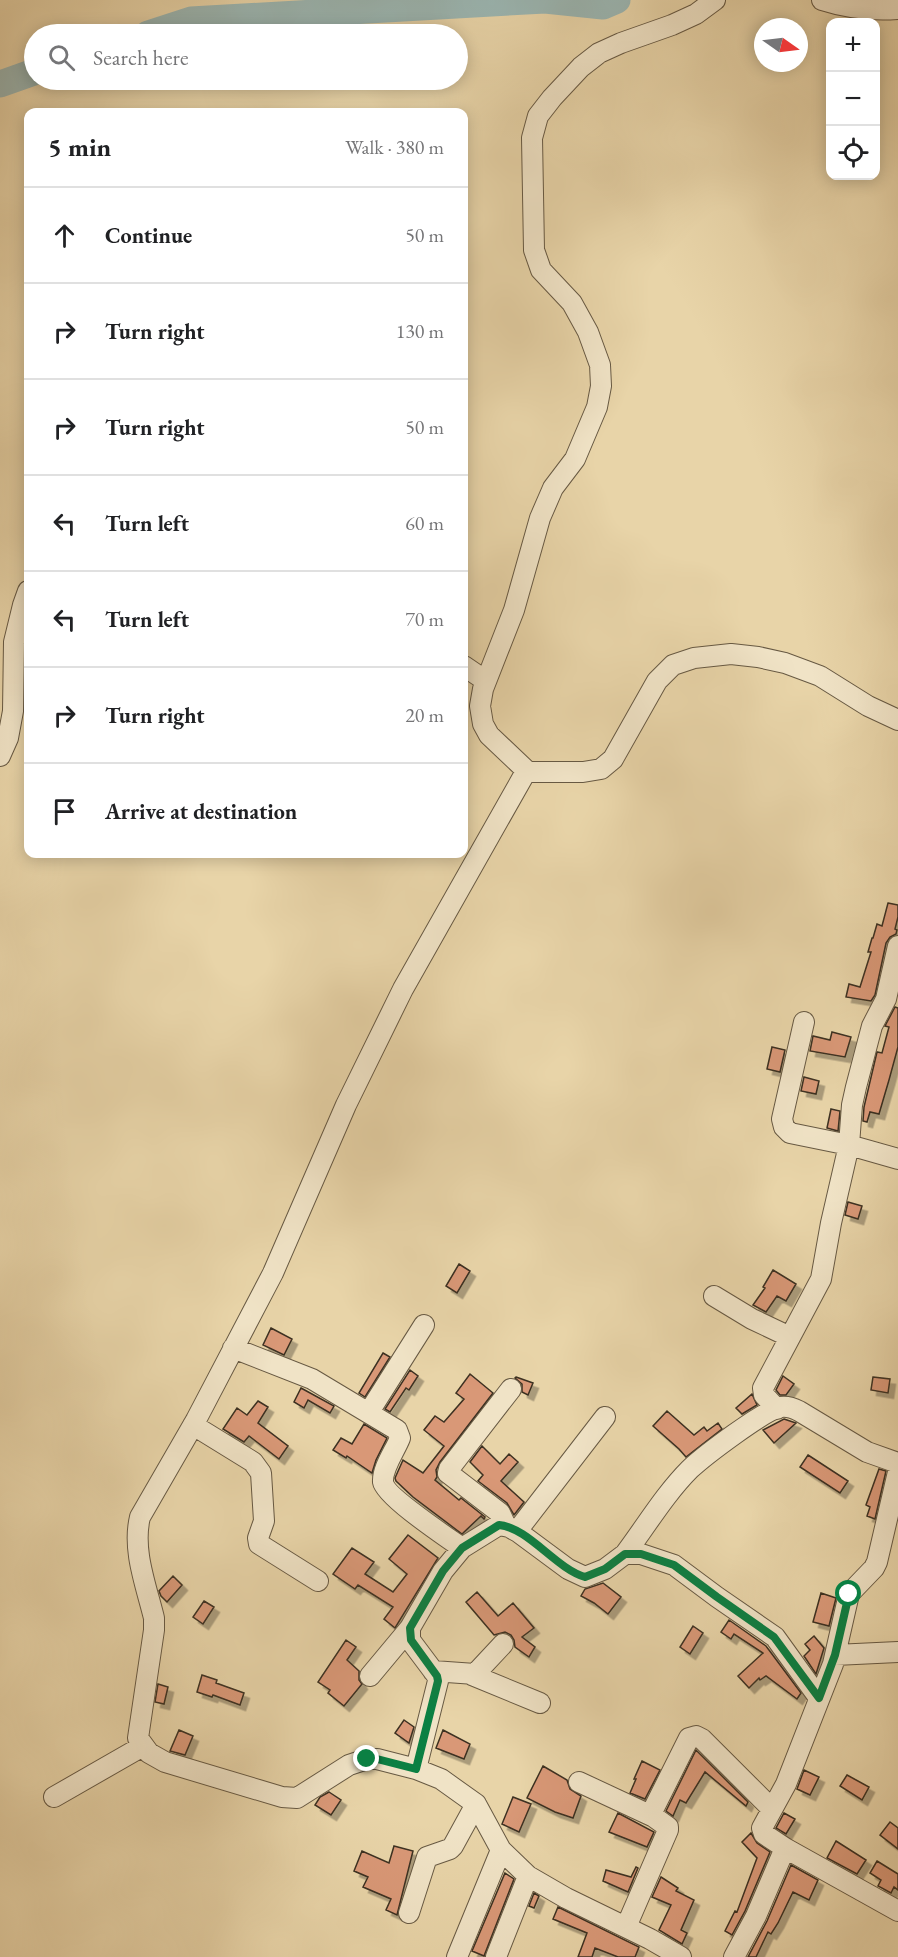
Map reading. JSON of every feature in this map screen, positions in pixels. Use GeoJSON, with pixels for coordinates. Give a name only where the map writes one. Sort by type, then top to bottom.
{"type":"FeatureCollection","features":[{"type":"Feature","properties":{"kind":"street"},"geometry":{"type":"LineString","coordinates":[[715,0],[696,14],[672,25],[599,53],[581,67],[538,116],[532,138],[534,249],[541,270],[572,303],[588,332],[600,365],[601,386],[597,407],[575,459],[553,488],[540,518],[514,610],[483,689],[480,706],[483,724],[489,735],[528,772],[583,772],[601,769],[613,759],[657,681],[673,664],[694,658],[731,654],[785,663],[820,676],[868,706],[898,720]]}},
{"type":"Feature","properties":{"kind":"street"},"geometry":{"type":"LineString","coordinates":[[822,0],[874,11],[898,9]]}},
{"type":"Feature","properties":{"kind":"street"},"geometry":{"type":"LineString","coordinates":[[0,756],[8,738],[13,711],[14,642],[24,602]]}},
{"type":"Feature","properties":{"kind":"street"},"geometry":{"type":"LineString","coordinates":[[468,669],[486,681]]}},
{"type":"Feature","properties":{"kind":"street"},"geometry":{"type":"LineString","coordinates":[[528,772],[520,780],[403,989],[346,1105],[273,1273],[193,1425],[140,1517],[136,1544],[154,1618],[154,1630],[138,1738],[149,1753],[165,1762],[282,1797],[297,1798],[349,1765],[367,1759],[377,1759],[416,1769],[441,1779],[476,1804],[501,1850],[528,1876],[681,1957]]}},
{"type":"Feature","properties":{"kind":"street"},"geometry":{"type":"LineString","coordinates":[[777,1408],[764,1395],[763,1388],[821,1279],[849,1146],[853,1101],[867,1041],[886,999],[898,946]]}},
{"type":"Feature","properties":{"kind":"street"},"geometry":{"type":"LineString","coordinates":[[804,1022],[782,1119],[784,1127],[790,1133],[898,1159]]}},
{"type":"Feature","properties":{"kind":"street"},"geometry":{"type":"LineString","coordinates":[[714,1296],[752,1319],[790,1337]]}},
{"type":"Feature","properties":{"kind":"street"},"geometry":{"type":"LineString","coordinates":[[369,1412],[424,1325]]}},
{"type":"Feature","properties":{"kind":"street"},"geometry":{"type":"LineString","coordinates":[[233,1348],[312,1379],[397,1430],[400,1435],[385,1472],[383,1481],[385,1487],[407,1508],[462,1548]]}},
{"type":"Feature","properties":{"kind":"street"},"geometry":{"type":"LineString","coordinates":[[511,1389],[448,1473],[500,1513],[511,1528],[568,1569],[585,1577],[605,1569],[625,1554],[691,1468],[763,1415],[777,1408],[787,1407],[799,1411],[867,1452],[898,1463]]}},
{"type":"Feature","properties":{"kind":"street"},"geometry":{"type":"LineString","coordinates":[[511,1528],[605,1417]]}},
{"type":"Feature","properties":{"kind":"street"},"geometry":{"type":"LineString","coordinates":[[193,1425],[259,1468],[264,1521],[258,1538],[259,1544],[318,1581]]}},
{"type":"Feature","properties":{"kind":"street"},"geometry":{"type":"LineString","coordinates":[[898,1472],[877,1562],[849,1593],[835,1655],[786,1784],[762,1830],[764,1834],[784,1848],[898,1911]]}},
{"type":"Feature","properties":{"kind":"street"},"geometry":{"type":"LineString","coordinates":[[370,1677],[410,1628],[443,1571],[462,1548],[496,1526],[511,1528]]}},
{"type":"Feature","properties":{"kind":"street"},"geometry":{"type":"LineString","coordinates":[[625,1554],[641,1554],[674,1565],[768,1632],[779,1642],[819,1698]]}},
{"type":"Feature","properties":{"kind":"street"},"geometry":{"type":"LineString","coordinates":[[410,1628],[411,1640],[438,1681],[416,1769]]}},
{"type":"Feature","properties":{"kind":"street"},"geometry":{"type":"LineString","coordinates":[[472,1675],[503,1644]]}},
{"type":"Feature","properties":{"kind":"street"},"geometry":{"type":"LineString","coordinates":[[835,1655],[898,1652]]}},
{"type":"Feature","properties":{"kind":"street"},"geometry":{"type":"LineString","coordinates":[[433,1671],[472,1675],[540,1703]]}},
{"type":"Feature","properties":{"kind":"street"},"geometry":{"type":"LineString","coordinates":[[654,1817],[652,1812],[686,1744],[693,1736],[702,1739],[772,1809]]}},
{"type":"Feature","properties":{"kind":"street"},"geometry":{"type":"LineString","coordinates":[[54,1797],[143,1746]]}},
{"type":"Feature","properties":{"kind":"street"},"geometry":{"type":"LineString","coordinates":[[579,1782],[654,1817],[668,1827],[626,1928]]}},
{"type":"Feature","properties":{"kind":"street"},"geometry":{"type":"LineString","coordinates":[[409,1913],[427,1857],[453,1846],[476,1804]]}},
{"type":"Feature","properties":{"kind":"street"},"geometry":{"type":"LineString","coordinates":[[734,1957],[756,1916],[784,1848]]}},
{"type":"Feature","properties":{"kind":"street"},"geometry":{"type":"LineString","coordinates":[[457,1957],[501,1850]]}},
{"type":"Feature","properties":{"kind":"street"},"geometry":{"type":"LineString","coordinates":[[496,1957],[528,1876]]}},
{"type":"Feature","properties":{"kind":"building"},"geometry":{"type":"Polygon","coordinates":[[[888,903],[898,905],[895,929],[897,930],[896,934],[886,943],[875,995],[871,1001],[846,997],[849,984],[860,987],[871,952],[868,952],[872,938],[877,924],[882,926],[888,903]]]}},
{"type":"Feature","properties":{"kind":"building"},"geometry":{"type":"Polygon","coordinates":[[[895,1007],[898,1008],[898,1047],[889,1080],[879,1114],[870,1112],[867,1122],[863,1121],[864,1107],[877,1052],[882,1053],[889,1027],[885,1026],[895,1007]]]}},
{"type":"Feature","properties":{"kind":"building"},"geometry":{"type":"Polygon","coordinates":[[[832,1032],[851,1037],[845,1057],[810,1051],[813,1036],[830,1040],[832,1032]]]}},
{"type":"Feature","properties":{"kind":"building"},"geometry":{"type":"Polygon","coordinates":[[[772,1047],[785,1050],[780,1072],[767,1069],[772,1047]]]}},
{"type":"Feature","properties":{"kind":"building"},"geometry":{"type":"Polygon","coordinates":[[[804,1077],[819,1081],[816,1094],[801,1091],[804,1077]]]}},
{"type":"Feature","properties":{"kind":"building"},"geometry":{"type":"Polygon","coordinates":[[[831,1109],[840,1111],[838,1131],[827,1128],[831,1109]]]}},
{"type":"Feature","properties":{"kind":"building"},"geometry":{"type":"Polygon","coordinates":[[[848,1202],[862,1206],[858,1219],[845,1215],[848,1202]]]}},
{"type":"Feature","properties":{"kind":"building"},"geometry":{"type":"Polygon","coordinates":[[[459,1264],[470,1271],[457,1293],[446,1286],[459,1264]]]}},
{"type":"Feature","properties":{"kind":"building"},"geometry":{"type":"Polygon","coordinates":[[[773,1270],[796,1284],[786,1301],[777,1296],[766,1312],[753,1305],[765,1288],[763,1287],[773,1270]]]}},
{"type":"Feature","properties":{"kind":"building"},"geometry":{"type":"Polygon","coordinates":[[[271,1328],[292,1339],[284,1355],[263,1345],[271,1328]]]}},
{"type":"Feature","properties":{"kind":"building"},"geometry":{"type":"Polygon","coordinates":[[[383,1353],[390,1357],[365,1397],[359,1393],[383,1353]]]}},
{"type":"Feature","properties":{"kind":"building"},"geometry":{"type":"Polygon","coordinates":[[[410,1370],[418,1376],[409,1390],[406,1388],[390,1412],[385,1409],[410,1370]]]}},
{"type":"Feature","properties":{"kind":"building"},"geometry":{"type":"Polygon","coordinates":[[[470,1374],[493,1393],[440,1462],[435,1480],[459,1500],[461,1498],[485,1517],[484,1519],[481,1516],[462,1534],[413,1497],[395,1478],[403,1460],[423,1473],[444,1446],[424,1430],[435,1416],[444,1422],[464,1399],[456,1393],[470,1374]]]}},
{"type":"Feature","properties":{"kind":"building"},"geometry":{"type":"Polygon","coordinates":[[[783,1376],[794,1384],[786,1395],[780,1395],[776,1390],[783,1376]]]}},
{"type":"Feature","properties":{"kind":"building"},"geometry":{"type":"Polygon","coordinates":[[[516,1377],[533,1383],[528,1395],[522,1392],[522,1384],[516,1377]]]}},
{"type":"Feature","properties":{"kind":"building"},"geometry":{"type":"Polygon","coordinates":[[[873,1377],[890,1379],[888,1393],[871,1390],[873,1377]]]}},
{"type":"Feature","properties":{"kind":"building"},"geometry":{"type":"Polygon","coordinates":[[[301,1388],[334,1406],[330,1413],[308,1400],[304,1408],[294,1402],[301,1388]]]}},
{"type":"Feature","properties":{"kind":"building"},"geometry":{"type":"Polygon","coordinates":[[[752,1394],[757,1405],[742,1414],[736,1408],[752,1394]]]}},
{"type":"Feature","properties":{"kind":"building"},"geometry":{"type":"Polygon","coordinates":[[[258,1401],[268,1407],[258,1423],[288,1446],[279,1459],[249,1436],[244,1442],[223,1429],[237,1408],[247,1415],[258,1401]]]}},
{"type":"Feature","properties":{"kind":"building"},"geometry":{"type":"Polygon","coordinates":[[[667,1411],[694,1435],[704,1427],[707,1431],[718,1423],[722,1429],[686,1457],[653,1426],[667,1411]]]}},
{"type":"Feature","properties":{"kind":"building"},"geometry":{"type":"Polygon","coordinates":[[[784,1419],[796,1423],[774,1443],[763,1430],[784,1419]]]}},
{"type":"Feature","properties":{"kind":"building"},"geometry":{"type":"Polygon","coordinates":[[[364,1424],[387,1438],[372,1473],[347,1456],[346,1458],[333,1450],[341,1438],[352,1444],[364,1424]]]}},
{"type":"Feature","properties":{"kind":"building"},"geometry":{"type":"Polygon","coordinates":[[[482,1446],[500,1464],[509,1454],[518,1462],[501,1481],[524,1502],[514,1515],[507,1503],[478,1481],[483,1475],[470,1462],[482,1446]]]}},
{"type":"Feature","properties":{"kind":"building"},"geometry":{"type":"Polygon","coordinates":[[[808,1455],[848,1481],[840,1493],[800,1467],[808,1455]]]}},
{"type":"Feature","properties":{"kind":"building"},"geometry":{"type":"Polygon","coordinates":[[[879,1469],[886,1471],[875,1519],[867,1516],[870,1507],[866,1505],[879,1469]]]}},
{"type":"Feature","properties":{"kind":"building"},"geometry":{"type":"Polygon","coordinates":[[[408,1535],[438,1558],[395,1628],[384,1619],[393,1607],[358,1585],[355,1589],[333,1574],[352,1548],[374,1562],[365,1574],[393,1592],[407,1574],[389,1559],[408,1535]]]}},
{"type":"Feature","properties":{"kind":"building"},"geometry":{"type":"Polygon","coordinates":[[[173,1576],[182,1585],[167,1602],[159,1591],[173,1576]]]}},
{"type":"Feature","properties":{"kind":"building"},"geometry":{"type":"Polygon","coordinates":[[[603,1583],[621,1597],[608,1614],[581,1596],[585,1589],[603,1583]]]}},
{"type":"Feature","properties":{"kind":"building"},"geometry":{"type":"Polygon","coordinates":[[[477,1592],[498,1616],[513,1603],[534,1628],[522,1637],[535,1647],[529,1657],[515,1647],[511,1635],[505,1632],[494,1635],[466,1602],[477,1592]]]}},
{"type":"Feature","properties":{"kind":"building"},"geometry":{"type":"Polygon","coordinates":[[[821,1593],[836,1598],[829,1626],[813,1622],[821,1593]]]}},
{"type":"Feature","properties":{"kind":"building"},"geometry":{"type":"Polygon","coordinates":[[[204,1601],[214,1607],[203,1624],[193,1617],[204,1601]]]}},
{"type":"Feature","properties":{"kind":"building"},"geometry":{"type":"Polygon","coordinates":[[[729,1620],[766,1646],[801,1693],[797,1699],[766,1676],[760,1680],[759,1678],[749,1688],[738,1676],[763,1653],[734,1634],[731,1639],[721,1632],[729,1620]]]}},
{"type":"Feature","properties":{"kind":"building"},"geometry":{"type":"Polygon","coordinates":[[[693,1626],[703,1633],[690,1654],[680,1647],[693,1626]]]}},
{"type":"Feature","properties":{"kind":"building"},"geometry":{"type":"Polygon","coordinates":[[[814,1636],[824,1648],[816,1674],[804,1656],[810,1650],[805,1644],[814,1636]]]}},
{"type":"Feature","properties":{"kind":"building"},"geometry":{"type":"Polygon","coordinates":[[[346,1640],[356,1647],[347,1660],[359,1671],[359,1680],[362,1684],[344,1706],[328,1693],[330,1690],[318,1682],[346,1640]]]}},
{"type":"Feature","properties":{"kind":"building"},"geometry":{"type":"Polygon","coordinates":[[[202,1675],[217,1680],[216,1683],[244,1693],[240,1705],[197,1692],[202,1675]]]}},
{"type":"Feature","properties":{"kind":"building"},"geometry":{"type":"Polygon","coordinates":[[[158,1684],[168,1687],[164,1704],[155,1702],[158,1684]]]}},
{"type":"Feature","properties":{"kind":"building"},"geometry":{"type":"Polygon","coordinates":[[[404,1720],[414,1727],[409,1743],[395,1733],[404,1720]]]}},
{"type":"Feature","properties":{"kind":"building"},"geometry":{"type":"Polygon","coordinates":[[[179,1730],[193,1736],[185,1755],[170,1751],[179,1730]]]}},
{"type":"Feature","properties":{"kind":"building"},"geometry":{"type":"Polygon","coordinates":[[[443,1730],[470,1744],[464,1759],[436,1748],[443,1730]]]}},
{"type":"Feature","properties":{"kind":"building"},"geometry":{"type":"Polygon","coordinates":[[[696,1750],[748,1802],[746,1806],[705,1772],[686,1803],[680,1800],[673,1816],[666,1811],[696,1750]]]}},
{"type":"Feature","properties":{"kind":"building"},"geometry":{"type":"Polygon","coordinates":[[[642,1761],[660,1770],[645,1799],[630,1793],[642,1761]]]}},
{"type":"Feature","properties":{"kind":"building"},"geometry":{"type":"Polygon","coordinates":[[[543,1766],[567,1780],[570,1789],[581,1796],[573,1818],[527,1798],[543,1766]]]}},
{"type":"Feature","properties":{"kind":"building"},"geometry":{"type":"Polygon","coordinates":[[[804,1770],[819,1777],[810,1795],[797,1789],[804,1770]]]}},
{"type":"Feature","properties":{"kind":"building"},"geometry":{"type":"Polygon","coordinates":[[[847,1775],[869,1787],[862,1800],[840,1786],[847,1775]]]}},
{"type":"Feature","properties":{"kind":"building"},"geometry":{"type":"Polygon","coordinates":[[[329,1792],[341,1800],[331,1815],[315,1805],[320,1797],[329,1792]]]}},
{"type":"Feature","properties":{"kind":"building"},"geometry":{"type":"Polygon","coordinates":[[[513,1797],[531,1804],[519,1832],[502,1824],[513,1797]]]}},
{"type":"Feature","properties":{"kind":"building"},"geometry":{"type":"Polygon","coordinates":[[[618,1813],[654,1832],[647,1847],[609,1832],[618,1813]]]}},
{"type":"Feature","properties":{"kind":"building"},"geometry":{"type":"Polygon","coordinates":[[[784,1813],[795,1819],[786,1834],[776,1828],[784,1813]]]}},
{"type":"Feature","properties":{"kind":"building"},"geometry":{"type":"Polygon","coordinates":[[[890,1822],[898,1828],[898,1849],[880,1835],[890,1822]]]}},
{"type":"Feature","properties":{"kind":"building"},"geometry":{"type":"Polygon","coordinates":[[[751,1833],[757,1843],[770,1852],[745,1911],[732,1935],[725,1931],[735,1911],[737,1912],[757,1858],[742,1842],[751,1833]]]}},
{"type":"Feature","properties":{"kind":"building"},"geometry":{"type":"Polygon","coordinates":[[[836,1841],[866,1860],[857,1874],[827,1858],[836,1841]]]}},
{"type":"Feature","properties":{"kind":"building"},"geometry":{"type":"Polygon","coordinates":[[[394,1846],[413,1851],[397,1915],[386,1910],[391,1899],[363,1887],[368,1877],[354,1871],[362,1851],[389,1863],[394,1846]]]}},
{"type":"Feature","properties":{"kind":"building"},"geometry":{"type":"Polygon","coordinates":[[[877,1861],[898,1874],[898,1890],[894,1887],[891,1893],[878,1886],[881,1880],[870,1873],[877,1861]]]}},
{"type":"Feature","properties":{"kind":"building"},"geometry":{"type":"Polygon","coordinates":[[[791,1865],[818,1880],[809,1900],[793,1892],[778,1923],[771,1934],[768,1932],[756,1957],[748,1957],[767,1921],[791,1865]]]}},
{"type":"Feature","properties":{"kind":"building"},"geometry":{"type":"Polygon","coordinates":[[[636,1867],[638,1868],[628,1892],[603,1881],[606,1870],[631,1877],[636,1867]]]}},
{"type":"Feature","properties":{"kind":"building"},"geometry":{"type":"Polygon","coordinates":[[[505,1873],[514,1879],[484,1956],[472,1951],[505,1873]]]}},
{"type":"Feature","properties":{"kind":"building"},"geometry":{"type":"Polygon","coordinates":[[[661,1877],[678,1888],[676,1891],[694,1900],[681,1930],[687,1933],[682,1944],[659,1930],[671,1905],[652,1897],[661,1877]]]}},
{"type":"Feature","properties":{"kind":"building"},"geometry":{"type":"Polygon","coordinates":[[[534,1893],[539,1896],[534,1908],[529,1906],[534,1893]]]}},
{"type":"Feature","properties":{"kind":"building"},"geometry":{"type":"Polygon","coordinates":[[[558,1907],[639,1947],[635,1957],[618,1957],[595,1948],[592,1957],[578,1957],[587,1933],[553,1919],[558,1907]]]}},
{"type":"Feature","properties":{"kind":"waterway"},"geometry":{"type":"LineString","coordinates":[[179,24],[191,20],[545,0],[603,6],[617,0]]}},
{"type":"Feature","properties":{"kind":"waterway"},"geometry":{"type":"LineString","coordinates":[[0,84],[24,76]]}},
{"type":"Feature","properties":{"kind":"route"},"geometry":{"type":"LineString","coordinates":[[367,1759],[377,1759],[416,1769],[438,1681],[437,1676],[411,1640],[410,1628],[443,1571],[462,1548],[496,1526],[506,1526],[518,1532],[568,1569],[585,1577],[605,1569],[625,1554],[641,1554],[674,1565],[774,1637],[819,1698],[835,1655],[849,1594]]}}]}
